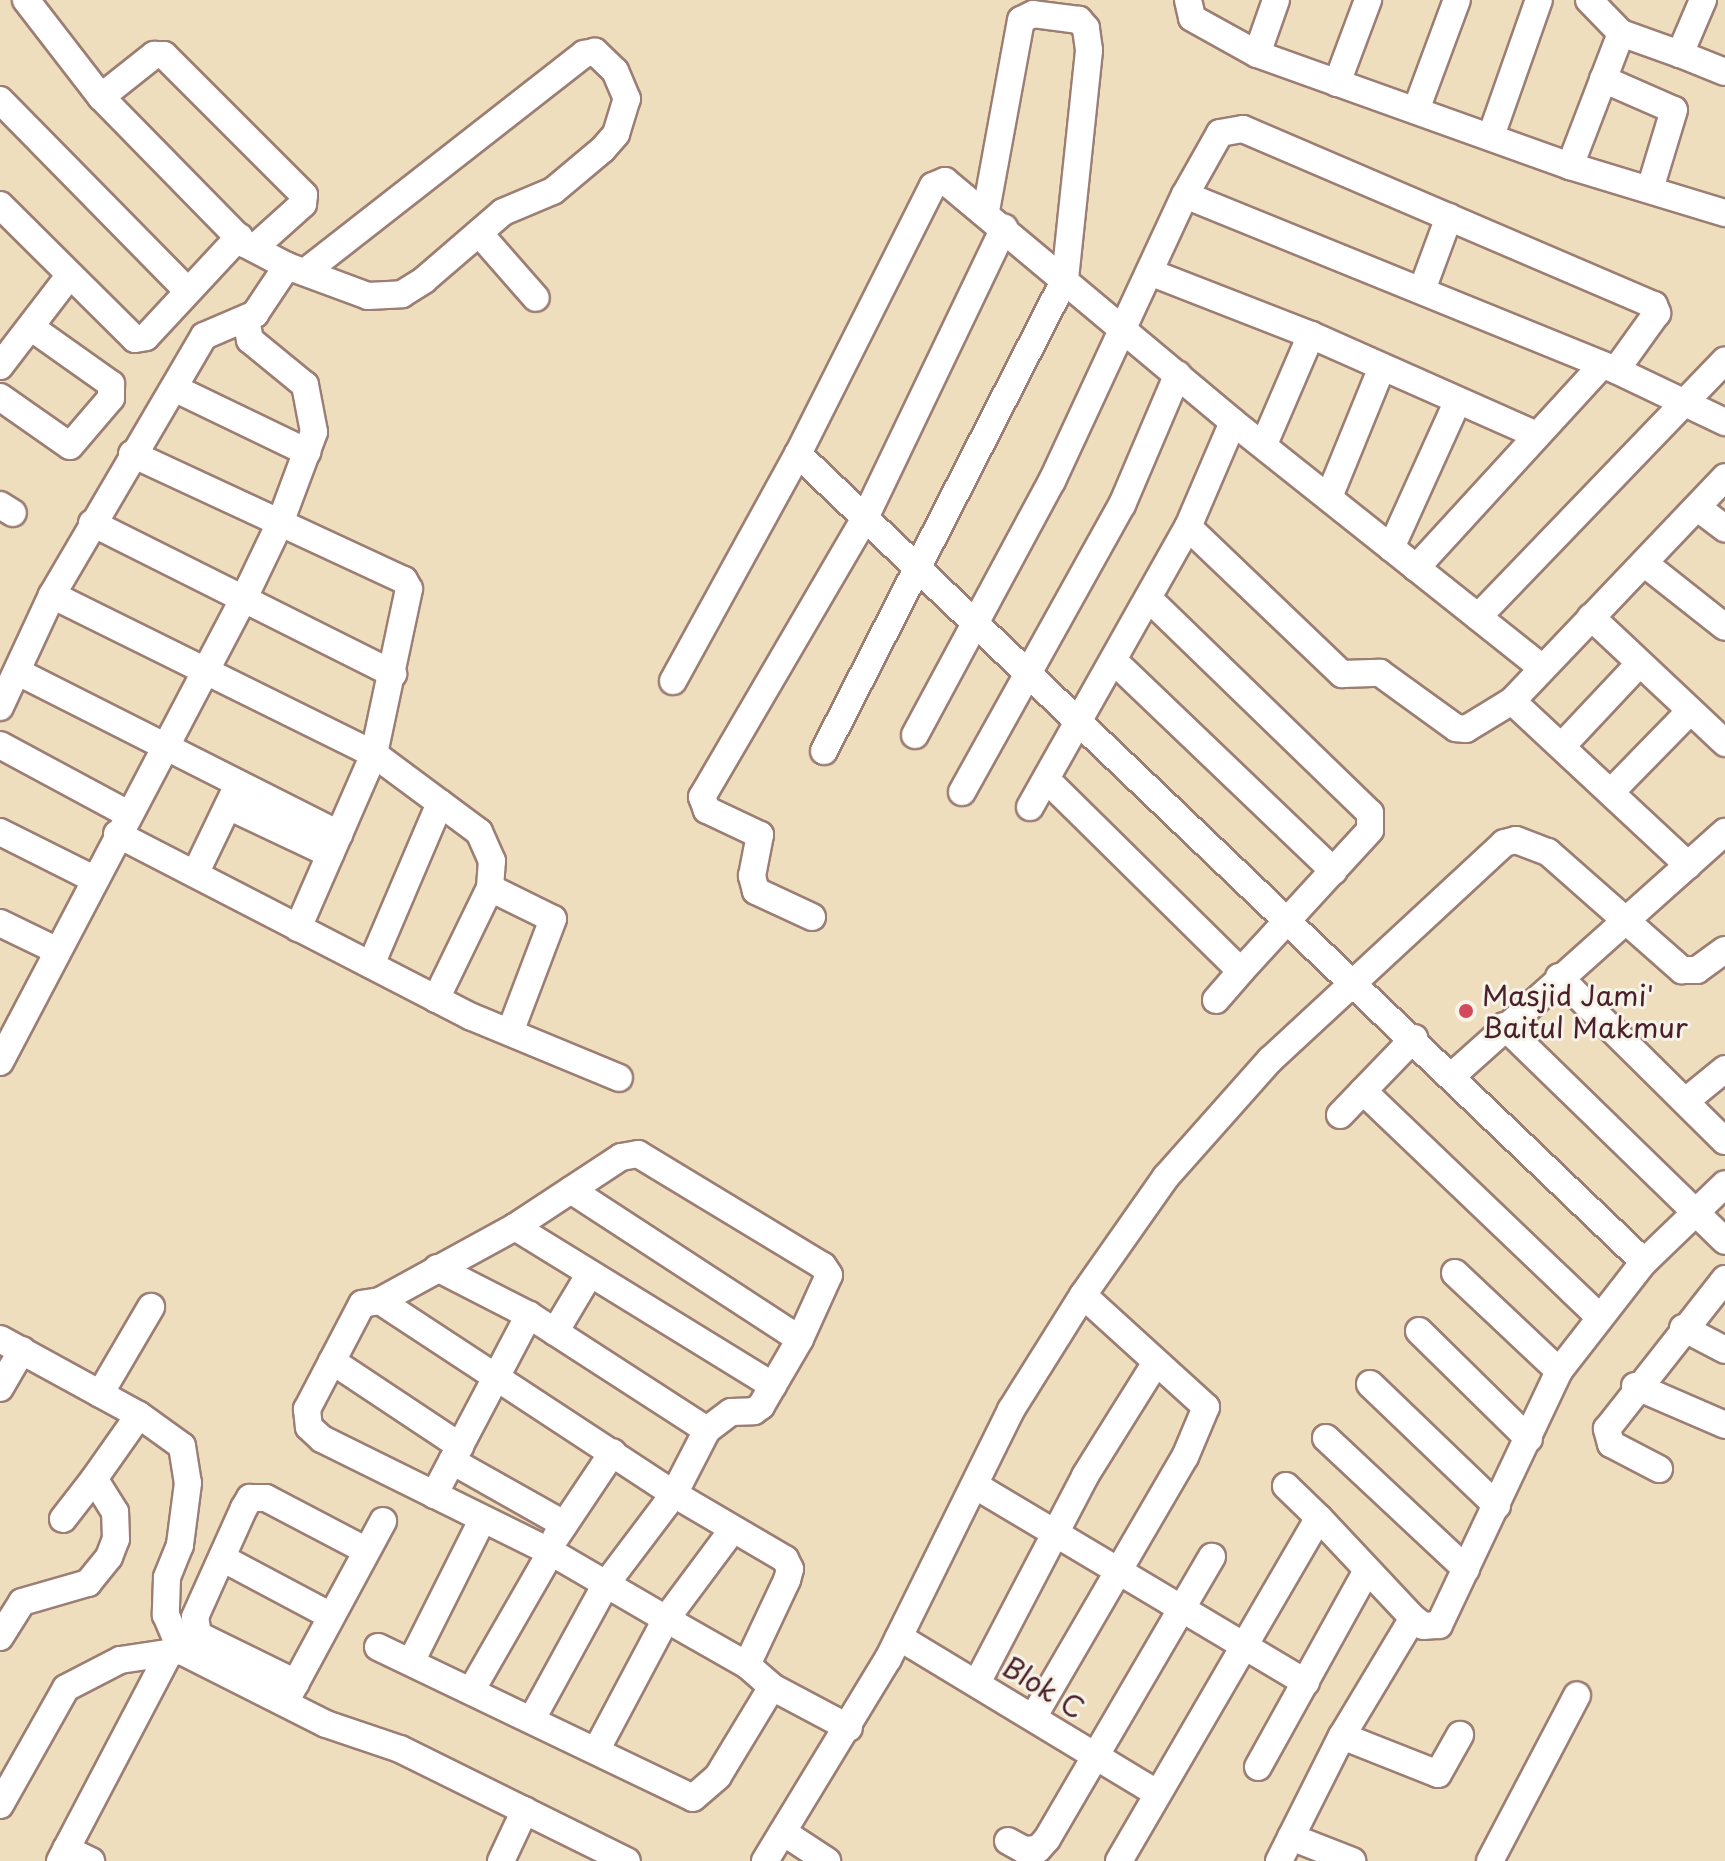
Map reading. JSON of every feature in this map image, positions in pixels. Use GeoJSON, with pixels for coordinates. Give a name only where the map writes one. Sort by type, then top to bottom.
{"type":"FeatureCollection","features":[{"type":"Feature","properties":{"kind":"street"},"geometry":{"type":"LineString","coordinates":[[0,707],[52,595],[204,336],[246,320],[286,275],[584,54],[595,52],[625,87],[627,99],[616,134],[553,191],[503,212],[424,280],[387,298],[368,296],[286,275],[247,243],[101,97],[26,0]]}},
{"type":"Feature","properties":{"kind":"street"},"geometry":{"type":"LineString","coordinates":[[1188,0],[1192,18],[1257,54],[1570,166],[1725,213]]}},
{"type":"Feature","properties":{"kind":"street"},"geometry":{"type":"LineString","coordinates":[[1257,54],[1276,0]]}},
{"type":"Feature","properties":{"kind":"street"},"geometry":{"type":"LineString","coordinates":[[1337,83],[1368,0]]}},
{"type":"Feature","properties":{"kind":"street"},"geometry":{"type":"LineString","coordinates":[[1416,110],[1457,0]]}},
{"type":"Feature","properties":{"kind":"street"},"geometry":{"type":"LineString","coordinates":[[1491,136],[1539,0]]}},
{"type":"Feature","properties":{"kind":"street"},"geometry":{"type":"LineString","coordinates":[[1589,0],[1621,33],[1725,72]]}},
{"type":"Feature","properties":{"kind":"street"},"geometry":{"type":"LineString","coordinates":[[1680,54],[1703,0]]}},
{"type":"Feature","properties":{"kind":"street"},"geometry":{"type":"LineString","coordinates":[[812,917],[756,891],[752,876],[760,835],[707,810],[702,797],[865,518],[995,220],[1021,20],[1033,14],[1079,20],[1086,28],[1089,50],[1065,279],[824,751]]}},
{"type":"Feature","properties":{"kind":"street"},"geometry":{"type":"LineString","coordinates":[[1570,166],[1621,33]]}},
{"type":"Feature","properties":{"kind":"street"},"geometry":{"type":"LineString","coordinates":[[0,205],[135,339],[146,337],[188,291],[247,243],[303,204],[304,195],[164,55],[154,55],[101,97]]}},
{"type":"Feature","properties":{"kind":"street"},"geometry":{"type":"LineString","coordinates":[[1603,79],[1674,110],[1650,189]]}},
{"type":"Feature","properties":{"kind":"street"},"geometry":{"type":"LineString","coordinates":[[0,100],[188,291]]}},
{"type":"Feature","properties":{"kind":"street"},"geometry":{"type":"LineString","coordinates":[[915,735],[1052,481],[1212,142],[1230,129],[1243,129],[1654,305],[1657,313],[1609,368],[1534,434],[1416,568]]}},
{"type":"Feature","properties":{"kind":"street"},"geometry":{"type":"LineString","coordinates":[[673,681],[798,454],[933,186],[945,181],[1233,422],[1542,668]]}},
{"type":"Feature","properties":{"kind":"street"},"geometry":{"type":"LineString","coordinates":[[1185,195],[1609,368],[1725,422]]}},
{"type":"Feature","properties":{"kind":"street"},"geometry":{"type":"LineString","coordinates":[[1422,290],[1449,217]]}},
{"type":"Feature","properties":{"kind":"street"},"geometry":{"type":"LineString","coordinates":[[479,233],[536,298]]}},
{"type":"Feature","properties":{"kind":"street"},"geometry":{"type":"LineString","coordinates":[[1152,273],[1311,335],[1534,434]]}},
{"type":"Feature","properties":{"kind":"street"},"geometry":{"type":"LineString","coordinates":[[0,366],[69,276]]}},
{"type":"Feature","properties":{"kind":"street"},"geometry":{"type":"LineString","coordinates":[[0,1062],[9,1024],[58,951],[92,878],[203,668],[245,596],[280,523],[314,432],[305,385],[250,340],[246,320]]}},
{"type":"Feature","properties":{"kind":"street"},"geometry":{"type":"LineString","coordinates":[[0,397],[70,446],[111,398],[111,384],[32,328]]}},
{"type":"Feature","properties":{"kind":"street"},"geometry":{"type":"LineString","coordinates":[[1264,444],[1311,335]]}},
{"type":"Feature","properties":{"kind":"street"},"geometry":{"type":"LineString","coordinates":[[1478,617],[1725,360]]}},
{"type":"Feature","properties":{"kind":"street"},"geometry":{"type":"LineString","coordinates":[[1329,497],[1382,367]]}},
{"type":"Feature","properties":{"kind":"street"},"geometry":{"type":"LineString","coordinates":[[962,792],[1026,671],[1122,505],[1178,374]]}},
{"type":"Feature","properties":{"kind":"street"},"geometry":{"type":"LineString","coordinates":[[174,388],[307,452]]}},
{"type":"Feature","properties":{"kind":"street"},"geometry":{"type":"LineString","coordinates":[[1391,548],[1458,400]]}},
{"type":"Feature","properties":{"kind":"street"},"geometry":{"type":"LineString","coordinates":[[1030,807],[1188,527],[1233,422]]}},
{"type":"Feature","properties":{"kind":"street"},"geometry":{"type":"LineString","coordinates":[[132,454],[404,580],[411,598],[374,754],[298,928]]}},
{"type":"Feature","properties":{"kind":"street"},"geometry":{"type":"LineString","coordinates":[[798,454],[920,567],[1288,922],[1453,1075],[1644,1262]]}},
{"type":"Feature","properties":{"kind":"street"},"geometry":{"type":"LineString","coordinates":[[1188,527],[1348,678],[1380,673],[1456,728],[1476,726],[1512,701],[1725,477]]}},
{"type":"Feature","properties":{"kind":"street"},"geometry":{"type":"LineString","coordinates":[[1698,508],[1725,528]]}},
{"type":"Feature","properties":{"kind":"street"},"geometry":{"type":"LineString","coordinates":[[92,523],[245,596],[393,674]]}},
{"type":"Feature","properties":{"kind":"street"},"geometry":{"type":"LineString","coordinates":[[1644,563],[1725,627]]}},
{"type":"Feature","properties":{"kind":"street"},"geometry":{"type":"LineString","coordinates":[[52,595],[374,754],[479,832],[492,861],[490,888],[436,999]]}},
{"type":"Feature","properties":{"kind":"street"},"geometry":{"type":"LineString","coordinates":[[1148,598],[1370,813],[1374,821],[1370,830],[1334,871],[1216,1000]]}},
{"type":"Feature","properties":{"kind":"street"},"geometry":{"type":"LineString","coordinates":[[1591,617],[1725,743]]}},
{"type":"Feature","properties":{"kind":"street"},"geometry":{"type":"LineString","coordinates":[[1114,661],[1334,871]]}},
{"type":"Feature","properties":{"kind":"street"},"geometry":{"type":"LineString","coordinates":[[1562,746],[1639,664]]}},
{"type":"Feature","properties":{"kind":"street"},"geometry":{"type":"LineString","coordinates":[[18,672],[165,744],[233,794],[334,844]]}},
{"type":"Feature","properties":{"kind":"street"},"geometry":{"type":"LineString","coordinates":[[1512,701],[1688,865]]}},
{"type":"Feature","properties":{"kind":"street"},"geometry":{"type":"LineString","coordinates":[[1612,791],[1690,711]]}},
{"type":"Feature","properties":{"kind":"street"},"geometry":{"type":"LineString","coordinates":[[0,745],[196,872],[298,928],[436,999],[619,1078]]}},
{"type":"Feature","properties":{"kind":"street"},"geometry":{"type":"LineString","coordinates":[[1047,780],[1241,971]]}},
{"type":"Feature","properties":{"kind":"street"},"geometry":{"type":"LineString","coordinates":[[196,872],[233,794]]}},
{"type":"Feature","properties":{"kind":"street"},"geometry":{"type":"LineString","coordinates":[[371,965],[440,803]]}},
{"type":"Feature","properties":{"kind":"street"},"geometry":{"type":"LineString","coordinates":[[0,832],[92,878]]}},
{"type":"Feature","properties":{"kind":"street"},"geometry":{"type":"LineString","coordinates":[[1453,1075],[1504,1026],[1725,832]]}},
{"type":"Feature","properties":{"kind":"street"},"geometry":{"type":"LineString","coordinates":[[765,1861],[849,1728],[976,1486],[1011,1410],[1083,1295],[1166,1177],[1270,1060],[1504,843],[1516,840],[1548,852],[1682,970],[1697,970],[1725,950]]}},
{"type":"Feature","properties":{"kind":"street"},"geometry":{"type":"LineString","coordinates":[[490,888],[553,919],[510,1032]]}},
{"type":"Feature","properties":{"kind":"street"},"geometry":{"type":"LineString","coordinates":[[0,923],[58,951]]}},
{"type":"Feature","properties":{"kind":"street"},"geometry":{"type":"LineString","coordinates":[[1559,977],[1687,1100],[1725,1141]]}},
{"type":"Feature","properties":{"kind":"street"},"geometry":{"type":"LineString","coordinates":[[1504,1026],[1692,1213],[1725,1241]]}},
{"type":"Feature","properties":{"kind":"street"},"geometry":{"type":"LineString","coordinates":[[1340,1115],[1414,1038]]}},
{"type":"Feature","properties":{"kind":"street"},"geometry":{"type":"LineString","coordinates":[[1687,1100],[1725,1069]]}},
{"type":"Feature","properties":{"kind":"street"},"geometry":{"type":"LineString","coordinates":[[1363,1091],[1597,1315]]}},
{"type":"Feature","properties":{"kind":"street"},"geometry":{"type":"LineString","coordinates":[[532,1719],[606,1584],[674,1494],[707,1430],[731,1412],[754,1411],[773,1386],[800,1339],[829,1275],[823,1266],[638,1154],[621,1157],[515,1227],[380,1301],[362,1304],[307,1409],[309,1427],[322,1439],[549,1551],[606,1584],[666,1619],[747,1665],[772,1687],[849,1728]]}},
{"type":"Feature","properties":{"kind":"street"},"geometry":{"type":"LineString","coordinates":[[1286,1486],[1412,1617],[1431,1627],[1439,1625],[1559,1371],[1597,1315],[1644,1262],[1725,1184]]}},
{"type":"Feature","properties":{"kind":"street"},"geometry":{"type":"LineString","coordinates":[[571,1190],[800,1339]]}},
{"type":"Feature","properties":{"kind":"street"},"geometry":{"type":"LineString","coordinates":[[515,1227],[773,1386]]}},
{"type":"Feature","properties":{"kind":"street"},"geometry":{"type":"LineString","coordinates":[[437,1268],[529,1315],[707,1430]]}},
{"type":"Feature","properties":{"kind":"street"},"geometry":{"type":"LineString","coordinates":[[1455,1273],[1559,1371]]}},
{"type":"Feature","properties":{"kind":"street"},"geometry":{"type":"LineString","coordinates":[[555,1332],[589,1275]]}},
{"type":"Feature","properties":{"kind":"street"},"geometry":{"type":"LineString","coordinates":[[1659,1469],[1611,1444],[1606,1435],[1635,1386],[1725,1279]]}},
{"type":"Feature","properties":{"kind":"street"},"geometry":{"type":"LineString","coordinates":[[1034,1716],[1185,1457],[1206,1407],[1155,1364],[1083,1295]]}},
{"type":"Feature","properties":{"kind":"street"},"geometry":{"type":"LineString","coordinates":[[380,1301],[674,1494],[785,1559],[790,1569],[747,1665]]}},
{"type":"Feature","properties":{"kind":"street"},"geometry":{"type":"LineString","coordinates":[[100,1394],[151,1307]]}},
{"type":"Feature","properties":{"kind":"street"},"geometry":{"type":"LineString","coordinates":[[434,1495],[529,1315]]}},
{"type":"Feature","properties":{"kind":"street"},"geometry":{"type":"LineString","coordinates":[[1683,1328],[1725,1350]]}},
{"type":"Feature","properties":{"kind":"street"},"geometry":{"type":"LineString","coordinates":[[1419,1331],[1529,1439]]}},
{"type":"Feature","properties":{"kind":"street"},"geometry":{"type":"LineString","coordinates":[[0,1388],[11,1344],[139,1415],[182,1446],[187,1464],[180,1545],[167,1591],[166,1615],[174,1654],[63,1855],[91,1861]]}},
{"type":"Feature","properties":{"kind":"street"},"geometry":{"type":"LineString","coordinates":[[332,1361],[456,1453],[564,1524]]}},
{"type":"Feature","properties":{"kind":"street"},"geometry":{"type":"LineString","coordinates":[[977,1683],[1056,1534],[1155,1364]]}},
{"type":"Feature","properties":{"kind":"street"},"geometry":{"type":"LineString","coordinates":[[1370,1384],[1497,1506]]}},
{"type":"Feature","properties":{"kind":"street"},"geometry":{"type":"LineString","coordinates":[[1635,1386],[1725,1425]]}},
{"type":"Feature","properties":{"kind":"street"},"geometry":{"type":"LineString","coordinates":[[63,1519],[139,1415]]}},
{"type":"Feature","properties":{"kind":"street"},"geometry":{"type":"LineString","coordinates":[[1326,1438],[1466,1569]]}},
{"type":"Feature","properties":{"kind":"street"},"geometry":{"type":"LineString","coordinates":[[471,1691],[564,1524],[613,1452]]}},
{"type":"Feature","properties":{"kind":"street"},"geometry":{"type":"LineString","coordinates":[[0,1637],[11,1595],[88,1583],[109,1557],[116,1539],[115,1512],[94,1479]]}},
{"type":"Feature","properties":{"kind":"street"},"geometry":{"type":"LineString","coordinates":[[976,1486],[1306,1683]]}},
{"type":"Feature","properties":{"kind":"street"},"geometry":{"type":"LineString","coordinates":[[365,1550],[257,1496],[244,1508],[195,1617],[198,1635],[291,1692],[326,1724],[400,1749],[627,1861]]}},
{"type":"Feature","properties":{"kind":"street"},"geometry":{"type":"LineString","coordinates":[[1119,1861],[1155,1792],[1245,1647],[1319,1518]]}},
{"type":"Feature","properties":{"kind":"street"},"geometry":{"type":"LineString","coordinates":[[411,1662],[482,1520]]}},
{"type":"Feature","properties":{"kind":"street"},"geometry":{"type":"LineString","coordinates":[[291,1692],[383,1521]]}},
{"type":"Feature","properties":{"kind":"street"},"geometry":{"type":"LineString","coordinates":[[597,1749],[666,1619],[733,1529]]}},
{"type":"Feature","properties":{"kind":"street"},"geometry":{"type":"LineString","coordinates":[[1008,1841],[1024,1850],[1038,1849],[1212,1557]]}},
{"type":"Feature","properties":{"kind":"street"},"geometry":{"type":"LineString","coordinates":[[222,1558],[331,1616]]}},
{"type":"Feature","properties":{"kind":"street"},"geometry":{"type":"LineString","coordinates":[[1258,1767],[1367,1570]]}},
{"type":"Feature","properties":{"kind":"street"},"geometry":{"type":"LineString","coordinates":[[1279,1861],[1342,1736],[1407,1628]]}},
{"type":"Feature","properties":{"kind":"street","name":"Blok C"},"geometry":{"type":"LineString","coordinates":[[899,1637],[1155,1792]]}},
{"type":"Feature","properties":{"kind":"street"},"geometry":{"type":"LineString","coordinates":[[378,1647],[597,1749],[685,1795],[699,1797],[772,1687]]}},
{"type":"Feature","properties":{"kind":"street"},"geometry":{"type":"LineString","coordinates":[[0,1805],[66,1688],[120,1660],[174,1654],[291,1692]]}},
{"type":"Feature","properties":{"kind":"street"},"geometry":{"type":"LineString","coordinates":[[1490,1861],[1577,1695]]}},
{"type":"Feature","properties":{"kind":"street"},"geometry":{"type":"LineString","coordinates":[[1342,1736],[1438,1774],[1460,1735]]}},
{"type":"Feature","properties":{"kind":"street"},"geometry":{"type":"LineString","coordinates":[[501,1861],[525,1810]]}},
{"type":"Feature","properties":{"kind":"street"},"geometry":{"type":"LineString","coordinates":[[783,1832],[827,1861]]}},
{"type":"Feature","properties":{"kind":"street"},"geometry":{"type":"LineString","coordinates":[[1291,1837],[1352,1861]]}},
{"type":"Feature","properties":{"kind":"place","name":"Masjid Jami' Baitul Makmur"},"geometry":{"type":"Point","coordinates":[1466,1011]}}]}
